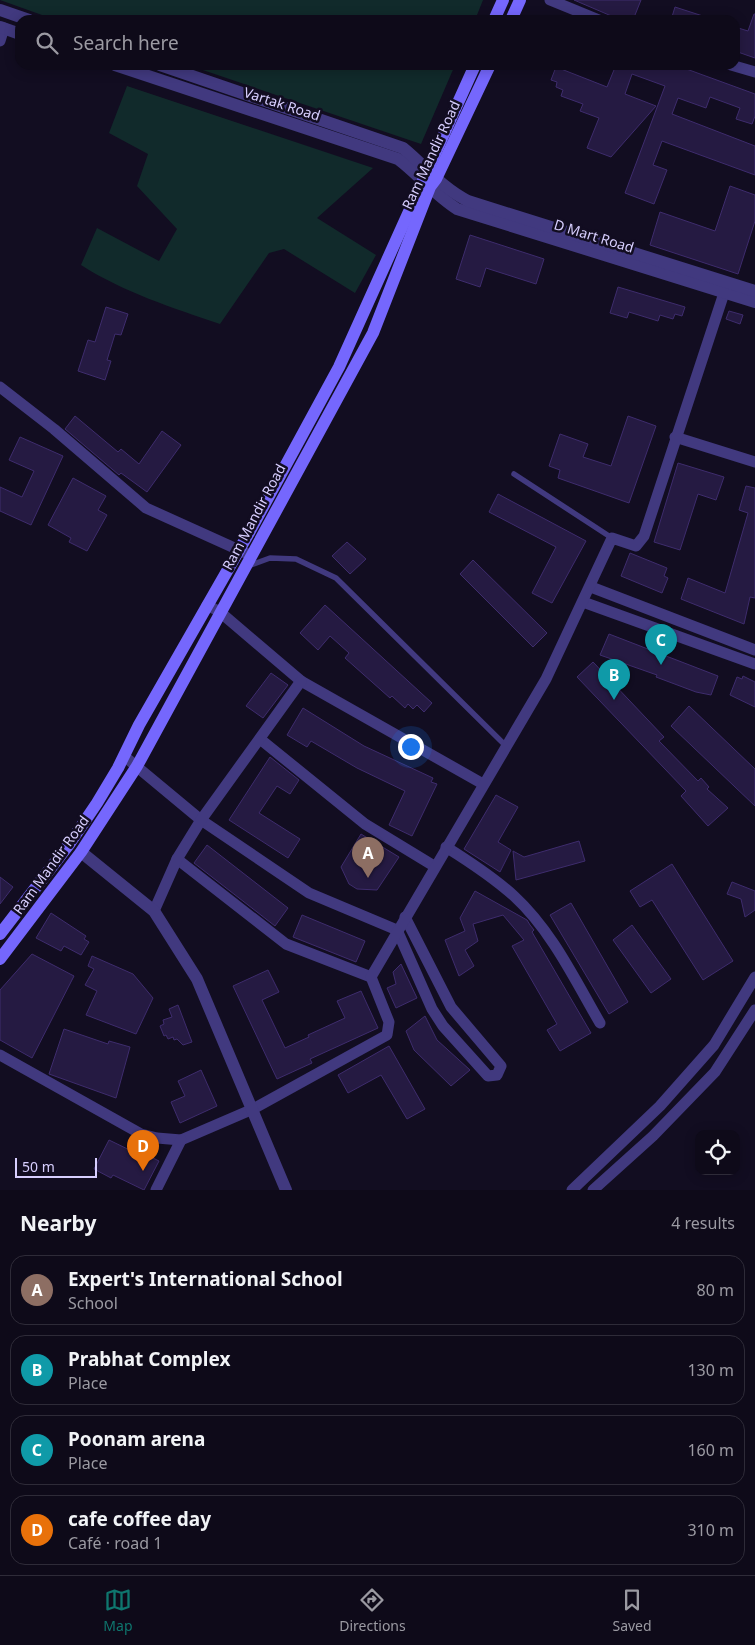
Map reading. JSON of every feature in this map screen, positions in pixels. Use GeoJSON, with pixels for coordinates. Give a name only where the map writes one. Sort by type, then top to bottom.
{"type":"FeatureCollection","features":[{"type":"Feature","properties":{"kind":"main road"},"geometry":{"type":"LineString","coordinates":[[496,15],[503,0]]}},
{"type":"Feature","properties":{"kind":"main road"},"geometry":{"type":"LineString","coordinates":[[513,15],[520,0]]}},
{"type":"Feature","properties":{"kind":"main road"},"geometry":{"type":"LineString","coordinates":[[0,934],[70,843],[124,756],[207,605],[245,552],[339,367],[429,178],[474,70]]}},
{"type":"Feature","properties":{"kind":"main road","name":"Ram Mandir Road"},"geometry":{"type":"LineString","coordinates":[[429,178],[487,70]]}},
{"type":"Feature","properties":{"kind":"main road","name":"Ram Mandir Road"},"geometry":{"type":"LineString","coordinates":[[0,959],[81,852],[137,766],[244,567],[245,552]]}},
{"type":"Feature","properties":{"kind":"street"},"geometry":{"type":"LineString","coordinates":[[550,0],[587,15]]}},
{"type":"Feature","properties":{"kind":"street"},"geometry":{"type":"LineString","coordinates":[[0,10],[15,15]]}},
{"type":"Feature","properties":{"kind":"street"},"geometry":{"type":"LineString","coordinates":[[0,41],[2,28],[15,32]]}},
{"type":"Feature","properties":{"kind":"street"},"geometry":{"type":"LineString","coordinates":[[740,68],[755,72]]}},
{"type":"Feature","properties":{"kind":"street","name":"Vartak Road"},"geometry":{"type":"LineString","coordinates":[[130,70],[398,159],[429,178]]}},
{"type":"Feature","properties":{"kind":"street","name":"Vartak Road"},"geometry":{"type":"LineString","coordinates":[[175,70],[403,148],[429,178]]}},
{"type":"Feature","properties":{"kind":"street","name":"D Mart Road"},"geometry":{"type":"LineString","coordinates":[[429,178],[468,201],[725,287],[755,302]]}},
{"type":"Feature","properties":{"kind":"street"},"geometry":{"type":"LineString","coordinates":[[371,976],[434,866],[546,679],[584,602],[612,538],[636,546],[644,536],[725,287]]}},
{"type":"Feature","properties":{"kind":"street","name":"D Mart Road"},"geometry":{"type":"LineString","coordinates":[[725,287],[755,291]]}},
{"type":"Feature","properties":{"kind":"street"},"geometry":{"type":"LineString","coordinates":[[0,387],[54,429],[146,508],[171,521],[245,552]]}},
{"type":"Feature","properties":{"kind":"street"},"geometry":{"type":"LineString","coordinates":[[675,437],[755,462]]}},
{"type":"Feature","properties":{"kind":"street"},"geometry":{"type":"LineString","coordinates":[[591,587],[755,650]]}},
{"type":"Feature","properties":{"kind":"street"},"geometry":{"type":"LineString","coordinates":[[584,602],[755,664]]}},
{"type":"Feature","properties":{"kind":"street"},"geometry":{"type":"LineString","coordinates":[[207,605],[220,612],[301,681],[483,784]]}},
{"type":"Feature","properties":{"kind":"street"},"geometry":{"type":"LineString","coordinates":[[154,911],[177,859],[201,820],[301,681]]}},
{"type":"Feature","properties":{"kind":"street"},"geometry":{"type":"LineString","coordinates":[[260,739],[365,824],[434,866]]}},
{"type":"Feature","properties":{"kind":"street"},"geometry":{"type":"LineString","coordinates":[[124,756],[201,820],[309,893],[397,930],[432,1008],[452,1038],[488,1076],[497,1075],[500,1072],[501,1066],[451,1007],[405,917]]}},
{"type":"Feature","properties":{"kind":"street"},"geometry":{"type":"LineString","coordinates":[[446,847],[480,868],[515,897],[548,938],[600,1023]]}},
{"type":"Feature","properties":{"kind":"street"},"geometry":{"type":"LineString","coordinates":[[81,852],[154,911],[197,979],[286,1190]]}},
{"type":"Feature","properties":{"kind":"street"},"geometry":{"type":"LineString","coordinates":[[0,1055],[141,1134],[157,1138],[181,1140],[253,1109],[387,1035],[389,1022],[371,976],[286,944],[177,859]]}},
{"type":"Feature","properties":{"kind":"street"},"geometry":{"type":"LineString","coordinates":[[572,1190],[660,1106],[714,1045],[755,977]]}},
{"type":"Feature","properties":{"kind":"street"},"geometry":{"type":"LineString","coordinates":[[744,995],[755,1001]]}},
{"type":"Feature","properties":{"kind":"street"},"geometry":{"type":"LineString","coordinates":[[593,1190],[653,1136],[715,1072],[755,1010]]}},
{"type":"Feature","properties":{"kind":"street"},"geometry":{"type":"LineString","coordinates":[[468,1055],[480,1041]]}},
{"type":"Feature","properties":{"kind":"street"},"geometry":{"type":"LineString","coordinates":[[156,1190],[181,1140]]}},
{"type":"Feature","properties":{"kind":"street"},"geometry":{"type":"LineString","coordinates":[[596,1167],[605,1179]]}},
{"type":"Feature","properties":{"kind":"lane"},"geometry":{"type":"LineString","coordinates":[[514,474],[612,538]]}},
{"type":"Feature","properties":{"kind":"lane"},"geometry":{"type":"LineString","coordinates":[[244,567],[270,558],[296,559],[336,578],[506,746]]}},
{"type":"Feature","properties":{"kind":"green space"},"geometry":{"type":"Polygon","coordinates":[[[0,0],[483,0],[477,15],[42,15],[0,0]]]}},
{"type":"Feature","properties":{"kind":"green space"},"geometry":{"type":"Polygon","coordinates":[[[203,70],[453,70],[421,144],[203,70]]]}},
{"type":"Feature","properties":{"kind":"green space"},"geometry":{"type":"Polygon","coordinates":[[[127,86],[373,168],[317,218],[376,255],[355,293],[284,249],[269,253],[220,324],[131,291],[81,265],[97,228],[159,261],[177,229],[137,186],[148,154],[109,133],[127,86]]]}},
{"type":"Feature","properties":{"kind":"building"},"geometry":{"type":"Polygon","coordinates":[[[574,0],[641,0],[635,15],[609,15],[574,0]]]}},
{"type":"Feature","properties":{"kind":"building"},"geometry":{"type":"Polygon","coordinates":[[[675,7],[700,15],[673,15],[675,7]]]}},
{"type":"Feature","properties":{"kind":"building"},"geometry":{"type":"Polygon","coordinates":[[[755,14],[755,58],[740,53],[740,29],[748,31],[755,14]]]}},
{"type":"Feature","properties":{"kind":"building"},"geometry":{"type":"Polygon","coordinates":[[[555,70],[564,70],[607,87],[614,70],[689,70],[755,94],[755,116],[752,124],[736,119],[740,108],[710,97],[706,108],[678,98],[672,114],[755,146],[755,175],[662,141],[653,165],[667,170],[654,204],[625,193],[665,86],[632,74],[625,94],[656,106],[611,157],[587,148],[599,118],[580,111],[583,104],[561,96],[563,90],[556,87],[557,82],[551,80],[555,70]]]}},
{"type":"Feature","properties":{"kind":"building"},"geometry":{"type":"Polygon","coordinates":[[[730,186],[755,195],[755,221],[738,274],[650,245],[660,212],[715,231],[730,186]]]}},
{"type":"Feature","properties":{"kind":"building"},"geometry":{"type":"Polygon","coordinates":[[[470,235],[544,259],[536,284],[486,268],[480,287],[456,279],[470,235]]]}},
{"type":"Feature","properties":{"kind":"building"},"geometry":{"type":"Polygon","coordinates":[[[618,287],[685,307],[682,316],[675,314],[673,319],[660,315],[658,321],[629,312],[627,318],[610,313],[618,287]]]}},
{"type":"Feature","properties":{"kind":"building"},"geometry":{"type":"Polygon","coordinates":[[[106,307],[128,314],[121,335],[115,334],[107,360],[111,361],[105,380],[78,371],[88,340],[95,342],[106,307]]]}},
{"type":"Feature","properties":{"kind":"building"},"geometry":{"type":"Polygon","coordinates":[[[729,311],[743,315],[740,324],[726,319],[729,311]]]}},
{"type":"Feature","properties":{"kind":"building"},"geometry":{"type":"Polygon","coordinates":[[[75,416],[118,452],[121,449],[139,464],[162,431],[181,445],[147,492],[121,473],[119,475],[65,429],[75,416]]]}},
{"type":"Feature","properties":{"kind":"building"},"geometry":{"type":"Polygon","coordinates":[[[628,416],[656,426],[629,503],[558,478],[560,470],[549,466],[560,434],[588,444],[583,457],[611,466],[628,416]]]}},
{"type":"Feature","properties":{"kind":"building"},"geometry":{"type":"Polygon","coordinates":[[[20,437],[63,456],[31,525],[0,511],[0,487],[22,497],[34,471],[9,460],[20,437]]]}},
{"type":"Feature","properties":{"kind":"building"},"geometry":{"type":"Polygon","coordinates":[[[678,463],[724,477],[716,500],[698,494],[680,550],[654,542],[678,463]]]}},
{"type":"Feature","properties":{"kind":"building"},"geometry":{"type":"Polygon","coordinates":[[[73,478],[106,496],[98,510],[107,515],[87,551],[69,542],[71,538],[48,525],[73,478]]]}},
{"type":"Feature","properties":{"kind":"building"},"geometry":{"type":"Polygon","coordinates":[[[746,486],[755,488],[755,598],[750,597],[744,624],[681,599],[688,578],[725,593],[748,513],[739,510],[746,486]]]}},
{"type":"Feature","properties":{"kind":"building"},"geometry":{"type":"Polygon","coordinates":[[[498,494],[586,541],[552,603],[532,593],[556,547],[489,512],[498,494]]]}},
{"type":"Feature","properties":{"kind":"building"},"geometry":{"type":"Polygon","coordinates":[[[347,542],[366,559],[350,574],[332,556],[347,542]]]}},
{"type":"Feature","properties":{"kind":"building"},"geometry":{"type":"Polygon","coordinates":[[[630,553],[667,568],[664,576],[668,578],[662,593],[621,576],[630,553]]]}},
{"type":"Feature","properties":{"kind":"building"},"geometry":{"type":"Polygon","coordinates":[[[473,560],[547,633],[533,647],[460,574],[473,560]]]}},
{"type":"Feature","properties":{"kind":"building"},"geometry":{"type":"Polygon","coordinates":[[[325,605],[432,703],[424,712],[417,705],[413,709],[408,704],[405,708],[392,696],[390,698],[345,658],[349,653],[330,636],[318,650],[300,633],[325,605]]]}},
{"type":"Feature","properties":{"kind":"building"},"geometry":{"type":"Polygon","coordinates":[[[609,634],[718,676],[711,695],[696,692],[656,677],[657,675],[600,655],[609,634]]]}},
{"type":"Feature","properties":{"kind":"building"},"geometry":{"type":"Polygon","coordinates":[[[593,662],[664,737],[659,741],[698,781],[701,778],[709,787],[707,789],[728,808],[708,826],[681,796],[686,791],[577,677],[593,662]]]}},
{"type":"Feature","properties":{"kind":"building"},"geometry":{"type":"Polygon","coordinates":[[[271,673],[288,685],[263,718],[246,706],[271,673]]]}},
{"type":"Feature","properties":{"kind":"building"},"geometry":{"type":"Polygon","coordinates":[[[743,676],[755,682],[755,707],[730,695],[737,677],[742,679],[743,676]]]}},
{"type":"Feature","properties":{"kind":"building"},"geometry":{"type":"Polygon","coordinates":[[[689,706],[755,769],[755,806],[671,726],[689,706]]]}},
{"type":"Feature","properties":{"kind":"building"},"geometry":{"type":"Polygon","coordinates":[[[303,708],[364,746],[433,778],[431,782],[437,784],[412,836],[389,825],[405,791],[357,768],[311,741],[307,747],[287,735],[303,708]]]}},
{"type":"Feature","properties":{"kind":"building"},"geometry":{"type":"Polygon","coordinates":[[[270,757],[299,780],[290,794],[277,786],[259,813],[300,839],[288,858],[229,820],[270,757]]]}},
{"type":"Feature","properties":{"kind":"building"},"geometry":{"type":"Polygon","coordinates":[[[496,795],[518,807],[498,842],[511,850],[500,872],[464,849],[496,795]]]}},
{"type":"Feature","properties":{"kind":"building"},"geometry":{"type":"Polygon","coordinates":[[[361,834],[399,857],[377,890],[357,889],[349,884],[341,867],[361,834]]]}},
{"type":"Feature","properties":{"kind":"building"},"geometry":{"type":"Polygon","coordinates":[[[579,841],[585,861],[516,880],[513,851],[524,857],[579,841]]]}},
{"type":"Feature","properties":{"kind":"building"},"geometry":{"type":"Polygon","coordinates":[[[207,845],[288,908],[275,926],[194,863],[207,845]]]}},
{"type":"Feature","properties":{"kind":"building"},"geometry":{"type":"Polygon","coordinates":[[[672,864],[733,961],[703,980],[652,900],[640,907],[630,891],[672,864]]]}},
{"type":"Feature","properties":{"kind":"building"},"geometry":{"type":"Polygon","coordinates":[[[0,877],[13,887],[0,904],[0,877]]]}},
{"type":"Feature","properties":{"kind":"building"},"geometry":{"type":"Polygon","coordinates":[[[732,882],[755,891],[755,910],[745,917],[741,899],[727,894],[732,882]]]}},
{"type":"Feature","properties":{"kind":"building"},"geometry":{"type":"Polygon","coordinates":[[[475,891],[527,920],[534,930],[532,932],[591,1033],[560,1051],[547,1030],[557,1024],[512,946],[524,940],[503,915],[473,924],[478,941],[465,950],[474,966],[459,976],[445,940],[465,931],[460,918],[475,891]]]}},
{"type":"Feature","properties":{"kind":"building"},"geometry":{"type":"Polygon","coordinates":[[[571,903],[628,1002],[609,1014],[550,915],[571,903]]]}},
{"type":"Feature","properties":{"kind":"building"},"geometry":{"type":"Polygon","coordinates":[[[51,913],[86,936],[84,939],[89,942],[81,955],[64,946],[61,951],[36,938],[51,913]]]}},
{"type":"Feature","properties":{"kind":"building"},"geometry":{"type":"Polygon","coordinates":[[[302,915],[365,941],[356,962],[293,937],[302,915]]]}},
{"type":"Feature","properties":{"kind":"building"},"geometry":{"type":"Polygon","coordinates":[[[632,925],[671,979],[651,993],[613,940],[632,925]]]}},
{"type":"Feature","properties":{"kind":"building"},"geometry":{"type":"Polygon","coordinates":[[[32,954],[74,976],[32,1058],[0,1040],[0,990],[32,954]]]}},
{"type":"Feature","properties":{"kind":"building"},"geometry":{"type":"Polygon","coordinates":[[[92,956],[133,974],[153,998],[136,1034],[86,1015],[97,991],[85,985],[94,969],[88,966],[92,956]]]}},
{"type":"Feature","properties":{"kind":"building"},"geometry":{"type":"Polygon","coordinates":[[[401,964],[417,998],[396,1008],[387,988],[396,984],[393,972],[401,964]]]}},
{"type":"Feature","properties":{"kind":"building"},"geometry":{"type":"Polygon","coordinates":[[[268,970],[279,992],[262,1000],[285,1048],[345,1018],[337,1001],[361,991],[378,1028],[310,1059],[312,1063],[277,1079],[233,986],[268,970]]]}},
{"type":"Feature","properties":{"kind":"building"},"geometry":{"type":"Polygon","coordinates":[[[178,1005],[192,1042],[183,1045],[177,1039],[174,1040],[173,1037],[168,1039],[166,1035],[164,1036],[160,1026],[164,1024],[163,1020],[172,1017],[169,1009],[178,1005]]]}},
{"type":"Feature","properties":{"kind":"building"},"geometry":{"type":"Polygon","coordinates":[[[425,1016],[437,1040],[470,1070],[451,1086],[414,1050],[406,1031],[425,1016]]]}},
{"type":"Feature","properties":{"kind":"building"},"geometry":{"type":"Polygon","coordinates":[[[64,1029],[108,1044],[109,1041],[130,1047],[116,1098],[49,1074],[64,1029]]]}},
{"type":"Feature","properties":{"kind":"building"},"geometry":{"type":"Polygon","coordinates":[[[389,1046],[425,1109],[407,1119],[381,1075],[348,1093],[338,1075],[389,1046]]]}},
{"type":"Feature","properties":{"kind":"building"},"geometry":{"type":"Polygon","coordinates":[[[201,1070],[217,1106],[180,1123],[171,1102],[185,1096],[178,1081],[201,1070]]]}},
{"type":"Feature","properties":{"kind":"building"},"geometry":{"type":"Polygon","coordinates":[[[109,1140],[140,1155],[141,1152],[159,1161],[144,1190],[113,1175],[111,1178],[94,1169],[109,1140]]]}},
{"type":"Feature","properties":{"kind":"place","name":"Poonam arena"},"geometry":{"type":"Point","coordinates":[661,665]}},
{"type":"Feature","properties":{"kind":"place","name":"Prabhat Complex"},"geometry":{"type":"Point","coordinates":[614,700]}},
{"type":"Feature","properties":{"kind":"place","name":"Expert's International School"},"geometry":{"type":"Point","coordinates":[368,878]}},
{"type":"Feature","properties":{"kind":"place","name":"cafe coffee day"},"geometry":{"type":"Point","coordinates":[143,1171]}}]}
